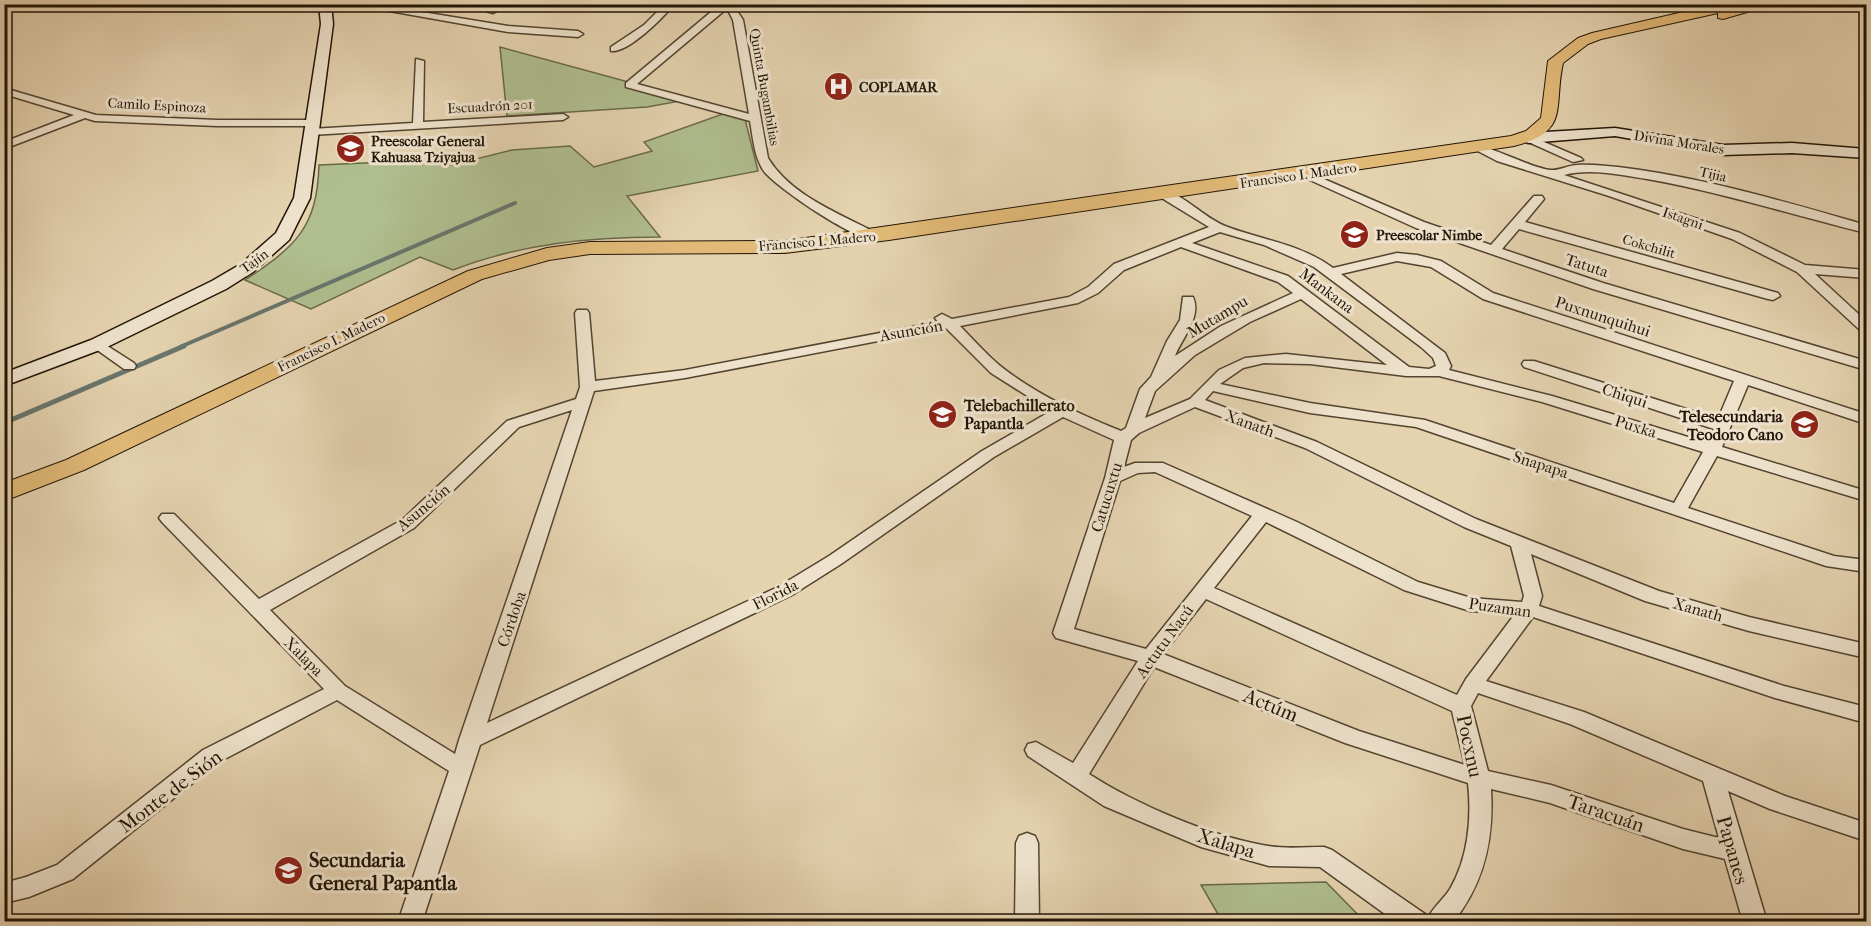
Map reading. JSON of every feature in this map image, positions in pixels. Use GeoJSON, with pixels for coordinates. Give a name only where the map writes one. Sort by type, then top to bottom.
{"type":"FeatureCollection","features":[{"type":"Feature","properties":{"kind":"main road"},"geometry":{"type":"LineString","coordinates":[[1528,138],[1540,129],[1551,115],[1554,66],[1560,56],[1597,36],[1738,4]]}},
{"type":"Feature","properties":{"kind":"main road"},"geometry":{"type":"LineString","coordinates":[[1574,48],[1769,4]]}},
{"type":"Feature","properties":{"kind":"main road","name":"Tajín"},"geometry":{"type":"LineString","coordinates":[[4,380],[99,344],[219,285],[269,250],[283,236],[302,198],[328,6]]}},
{"type":"Feature","properties":{"kind":"main road","name":"Divina Morales"},"geometry":{"type":"LineString","coordinates":[[1528,138],[1615,132],[1723,150],[1792,148],[1866,154]]}},
{"type":"Feature","properties":{"kind":"main road","name":"Francisco I. Madero"},"geometry":{"type":"LineString","coordinates":[[4,493],[75,465],[475,274],[547,254],[590,248],[785,247],[1305,174],[1528,138]]}},
{"type":"Feature","properties":{"kind":"street"},"geometry":{"type":"LineString","coordinates":[[354,4],[496,27],[578,34]]}},
{"type":"Feature","properties":{"kind":"street"},"geometry":{"type":"LineString","coordinates":[[490,11],[506,4]]}},
{"type":"Feature","properties":{"kind":"street"},"geometry":{"type":"LineString","coordinates":[[614,49],[647,27],[670,4]]}},
{"type":"Feature","properties":{"kind":"street"},"geometry":{"type":"LineString","coordinates":[[720,5],[630,85],[755,119]]}},
{"type":"Feature","properties":{"kind":"street","name":"Quinta Bugambilias"},"geometry":{"type":"LineString","coordinates":[[720,5],[732,10],[738,20],[755,119],[767,171],[784,186],[872,236]]}},
{"type":"Feature","properties":{"kind":"street"},"geometry":{"type":"LineString","coordinates":[[418,125],[419,61]]}},
{"type":"Feature","properties":{"kind":"street","name":"Camilo Espinoza"},"geometry":{"type":"LineString","coordinates":[[4,92],[82,116],[312,128]]}},
{"type":"Feature","properties":{"kind":"street"},"geometry":{"type":"LineString","coordinates":[[4,146],[82,116]]}},
{"type":"Feature","properties":{"kind":"street","name":"Escuadrón 201"},"geometry":{"type":"LineString","coordinates":[[312,128],[563,117]]}},
{"type":"Feature","properties":{"kind":"street"},"geometry":{"type":"LineString","coordinates":[[1528,138],[1577,160]]}},
{"type":"Feature","properties":{"kind":"street","name":"Istagni"},"geometry":{"type":"LineString","coordinates":[[1478,147],[1501,159],[1736,236],[1802,269],[1866,328]]}},
{"type":"Feature","properties":{"kind":"street","name":"Tijia"},"geometry":{"type":"LineString","coordinates":[[1551,174],[1592,168],[1642,175],[1785,206],[1866,229]]}},
{"type":"Feature","properties":{"kind":"street","name":"Tatuta"},"geometry":{"type":"LineString","coordinates":[[1305,174],[1378,208],[1598,286],[1866,366]]}},
{"type":"Feature","properties":{"kind":"street"},"geometry":{"type":"LineString","coordinates":[[945,320],[996,369],[1060,412],[1128,434],[1175,409],[1195,402],[1209,386],[1244,362],[1302,360],[1407,373],[1439,372],[1444,366],[1440,356],[1333,272],[1269,242],[1219,228],[1164,194]]}},
{"type":"Feature","properties":{"kind":"street"},"geometry":{"type":"LineString","coordinates":[[1494,250],[1538,199]]}},
{"type":"Feature","properties":{"kind":"street","name":"Cokchilit"},"geometry":{"type":"LineString","coordinates":[[1517,224],[1773,296]]}},
{"type":"Feature","properties":{"kind":"street","name":"Asunción"},"geometry":{"type":"LineString","coordinates":[[257,609],[408,524],[513,424],[586,394],[945,320],[1073,300],[1093,290],[1119,267],[1219,228]]}},
{"type":"Feature","properties":{"kind":"street","name":"Mankana"},"geometry":{"type":"LineString","coordinates":[[1180,243],[1283,279],[1407,373]]}},
{"type":"Feature","properties":{"kind":"street","name":"Puxnunquihui"},"geometry":{"type":"LineString","coordinates":[[1333,272],[1397,258],[1436,264],[1488,296],[1742,381],[1866,419]]}},
{"type":"Feature","properties":{"kind":"street"},"geometry":{"type":"LineString","coordinates":[[1802,269],[1866,274]]}},
{"type":"Feature","properties":{"kind":"street","name":"Mutampu"},"geometry":{"type":"LineString","coordinates":[[1128,434],[1148,389],[1168,369],[1217,334],[1258,311],[1302,294]]}},
{"type":"Feature","properties":{"kind":"street","name":"Mutampu"},"geometry":{"type":"LineString","coordinates":[[1158,379],[1174,341],[1187,320],[1188,300]]}},
{"type":"Feature","properties":{"kind":"street","name":"Córdoba"},"geometry":{"type":"LineString","coordinates":[[410,921],[586,394],[582,313]]}},
{"type":"Feature","properties":{"kind":"street"},"geometry":{"type":"LineString","coordinates":[[99,344],[129,366]]}},
{"type":"Feature","properties":{"kind":"street"},"geometry":{"type":"LineString","coordinates":[[1845,360],[1866,359]]}},
{"type":"Feature","properties":{"kind":"street","name":"Chiqui"},"geometry":{"type":"LineString","coordinates":[[1529,364],[1722,426]]}},
{"type":"Feature","properties":{"kind":"street","name":"Puxka"},"geometry":{"type":"LineString","coordinates":[[1439,372],[1547,399],[1866,496]]}},
{"type":"Feature","properties":{"kind":"street"},"geometry":{"type":"LineString","coordinates":[[1678,510],[1713,449],[1742,381]]}},
{"type":"Feature","properties":{"kind":"street","name":"Snapapa"},"geometry":{"type":"LineString","coordinates":[[1209,386],[1310,408],[1419,423],[1832,562],[1866,566]]}},
{"type":"Feature","properties":{"kind":"street","name":"Xanath"},"geometry":{"type":"LineString","coordinates":[[1195,402],[1311,445],[1520,545],[1652,596],[1749,624],[1866,652]]}},
{"type":"Feature","properties":{"kind":"street","name":"Florida"},"geometry":{"type":"LineString","coordinates":[[470,740],[784,591],[835,560],[988,454],[1060,412]]}},
{"type":"Feature","properties":{"kind":"street","name":"Catucuxtu"},"geometry":{"type":"LineString","coordinates":[[1063,633],[1128,434]]}},
{"type":"Feature","properties":{"kind":"street","name":"Puzaman"},"geometry":{"type":"LineString","coordinates":[[1113,478],[1135,468],[1157,467],[1263,514],[1411,586],[1470,604],[1529,609],[1782,693],[1866,715]]}},
{"type":"Feature","properties":{"kind":"street","name":"Actutu Nacú"},"geometry":{"type":"LineString","coordinates":[[1077,775],[1150,657],[1263,514]]}},
{"type":"Feature","properties":{"kind":"street","name":"Xalapa"},"geometry":{"type":"LineString","coordinates":[[168,518],[338,691],[462,768]]}},
{"type":"Feature","properties":{"kind":"street"},"geometry":{"type":"LineString","coordinates":[[1520,545],[1533,596],[1529,609]]}},
{"type":"Feature","properties":{"kind":"street"},"geometry":{"type":"LineString","coordinates":[[1202,590],[1461,706]]}},
{"type":"Feature","properties":{"kind":"street","name":"Pocxnu"},"geometry":{"type":"LineString","coordinates":[[1438,921],[1453,907],[1472,873],[1479,845],[1479,778],[1472,742],[1461,706],[1473,684],[1529,609]]}},
{"type":"Feature","properties":{"kind":"street","name":"Actúm"},"geometry":{"type":"LineString","coordinates":[[1063,633],[1150,657],[1352,737],[1479,778]]}},
{"type":"Feature","properties":{"kind":"street"},"geometry":{"type":"LineString","coordinates":[[1473,684],[1577,718],[1778,803],[1866,832]]}},
{"type":"Feature","properties":{"kind":"street","name":"Monte de Sión"},"geometry":{"type":"LineString","coordinates":[[4,893],[29,887],[65,872],[212,756],[338,691]]}},
{"type":"Feature","properties":{"kind":"street","name":"Xalapa"},"geometry":{"type":"LineString","coordinates":[[1036,750],[1112,800],[1209,840],[1269,855],[1324,857],[1416,921]]}},
{"type":"Feature","properties":{"kind":"street","name":"Papanes"},"geometry":{"type":"LineString","coordinates":[[1713,777],[1732,851],[1755,921]]}},
{"type":"Feature","properties":{"kind":"street","name":"Taracuán"},"geometry":{"type":"LineString","coordinates":[[1479,778],[1551,794],[1683,838],[1732,851]]}},
{"type":"Feature","properties":{"kind":"street"},"geometry":{"type":"LineString","coordinates":[[1027,843],[1027,921]]}},
{"type":"Feature","properties":{"kind":"green space"},"geometry":{"type":"Polygon","coordinates":[[[500,47],[691,99],[647,107],[507,116],[500,47]]]}},
{"type":"Feature","properties":{"kind":"green space"},"geometry":{"type":"Polygon","coordinates":[[[731,111],[744,115],[758,171],[627,196],[660,237],[607,238],[529,248],[453,270],[420,257],[311,309],[245,280],[278,257],[300,233],[314,205],[319,165],[433,160],[452,165],[512,150],[570,146],[594,167],[652,151],[644,142],[731,111]]]}},
{"type":"Feature","properties":{"kind":"green space"},"geometry":{"type":"Polygon","coordinates":[[[1326,882],[1364,921],[1222,921],[1201,885],[1326,882]]]}},
{"type":"Feature","properties":{"kind":"waterway"},"geometry":{"type":"LineString","coordinates":[[180,347],[515,203]]}},
{"type":"Feature","properties":{"kind":"waterway"},"geometry":{"type":"LineString","coordinates":[[4,423],[184,346]]}},
{"type":"Feature","properties":{"kind":"place","name":"COPLAMAR"},"geometry":{"type":"Point","coordinates":[838,87]}},
{"type":"Feature","properties":{"kind":"place","name":"Preescolar General Kahuasa Tziyajua"},"geometry":{"type":"Point","coordinates":[350,149]}},
{"type":"Feature","properties":{"kind":"place","name":"Preescolar Nimbe"},"geometry":{"type":"Point","coordinates":[1355,235]}},
{"type":"Feature","properties":{"kind":"place","name":"Telebachillerato Papantla"},"geometry":{"type":"Point","coordinates":[943,414]}},
{"type":"Feature","properties":{"kind":"place","name":"Telesecundaria Teodoro Cano"},"geometry":{"type":"Point","coordinates":[1804,425]}},
{"type":"Feature","properties":{"kind":"place","name":"Secundaria General Papantla"},"geometry":{"type":"Point","coordinates":[288,871]}}]}
